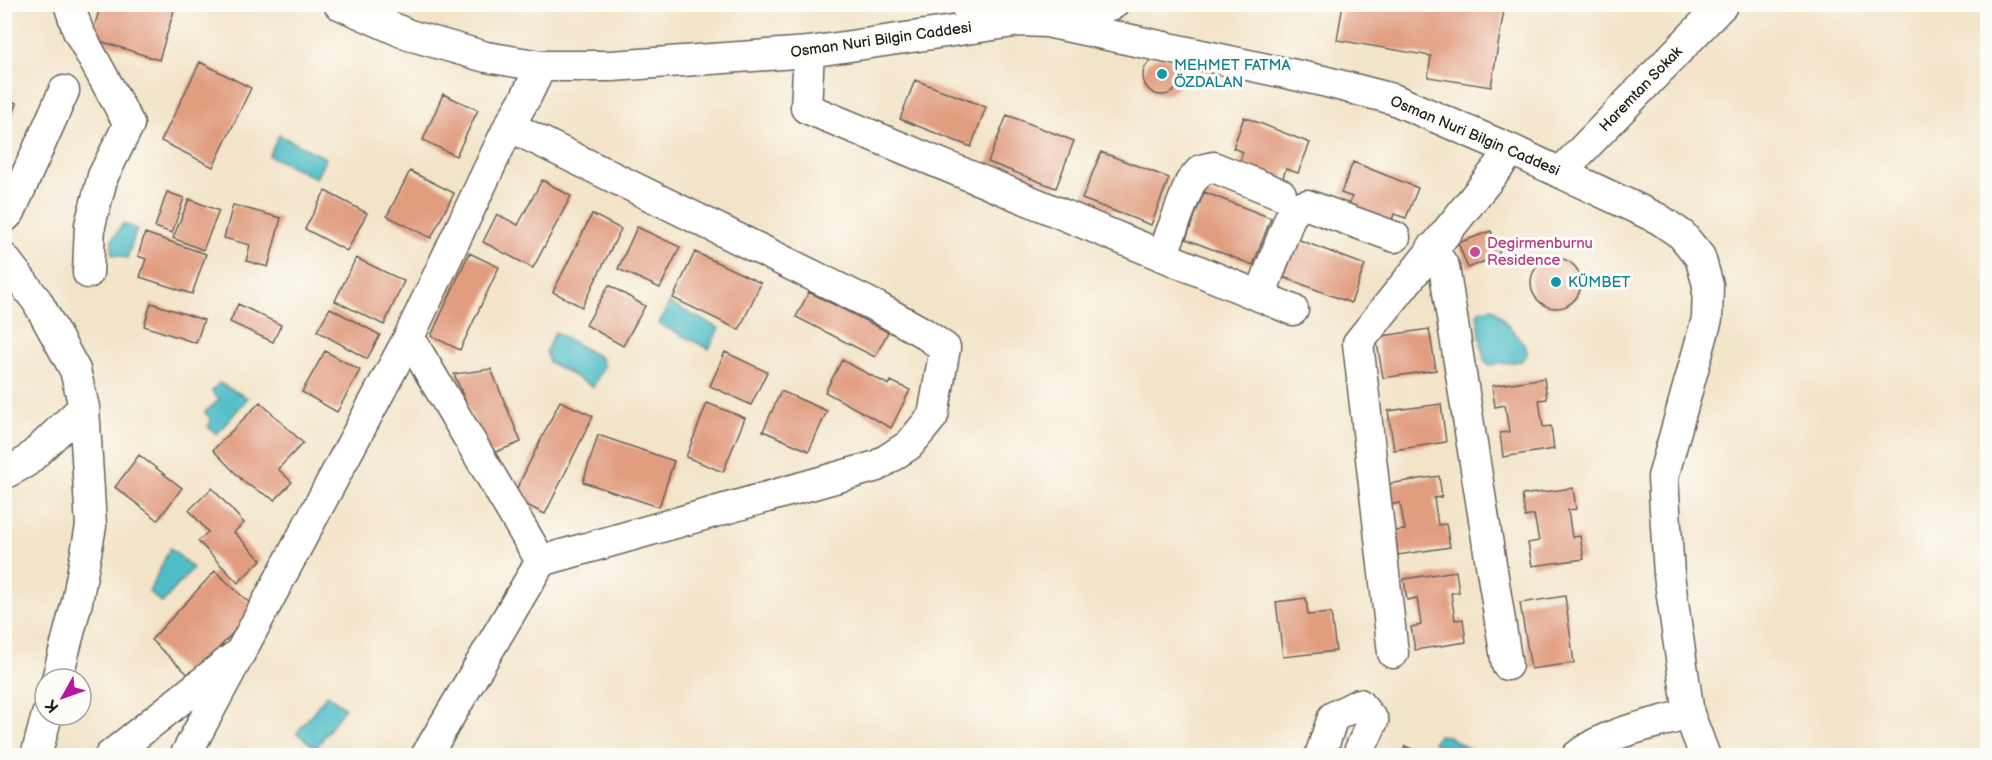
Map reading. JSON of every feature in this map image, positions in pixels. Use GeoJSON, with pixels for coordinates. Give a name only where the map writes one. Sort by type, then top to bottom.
{"type":"FeatureCollection","features":[{"type":"Feature","properties":{"kind":"street"},"geometry":{"type":"LineString","coordinates":[[69,4],[78,31],[129,124],[103,176],[90,225],[88,273]]}},
{"type":"Feature","properties":{"kind":"street","name":"Osman Nuri Bilgin Caddesi"},"geometry":{"type":"LineString","coordinates":[[339,4],[409,35],[486,57],[541,66],[612,66],[809,52],[1021,21],[1047,22],[1323,81],[1393,99],[1512,150],[1659,219],[1682,235],[1700,257],[1708,285],[1707,319],[1663,477],[1669,575],[1689,714],[1705,756]]}},
{"type":"Feature","properties":{"kind":"street"},"geometry":{"type":"LineString","coordinates":[[964,4],[1047,22],[1113,4]]}},
{"type":"Feature","properties":{"kind":"street","name":"Haremtan Sokak"},"geometry":{"type":"LineString","coordinates":[[1560,173],[1723,4]]}},
{"type":"Feature","properties":{"kind":"street"},"geometry":{"type":"LineString","coordinates":[[809,52],[806,108],[1293,310]]}},
{"type":"Feature","properties":{"kind":"street"},"geometry":{"type":"LineString","coordinates":[[185,756],[409,337],[508,126],[541,66]]}},
{"type":"Feature","properties":{"kind":"street"},"geometry":{"type":"LineString","coordinates":[[4,218],[10,212],[64,91]]}},
{"type":"Feature","properties":{"kind":"street"},"geometry":{"type":"LineString","coordinates":[[426,756],[541,561],[878,466],[909,445],[933,416],[945,348],[922,332],[877,307],[508,126]]}},
{"type":"Feature","properties":{"kind":"street"},"geometry":{"type":"LineString","coordinates":[[1393,653],[1358,343],[1512,150]]}},
{"type":"Feature","properties":{"kind":"street"},"geometry":{"type":"LineString","coordinates":[[1162,256],[1190,183],[1201,170],[1213,167],[1281,194]]}},
{"type":"Feature","properties":{"kind":"street"},"geometry":{"type":"LineString","coordinates":[[1260,296],[1290,217],[1297,208],[1307,205],[1395,237]]}},
{"type":"Feature","properties":{"kind":"street"},"geometry":{"type":"LineString","coordinates":[[1432,248],[1444,267],[1507,665]]}},
{"type":"Feature","properties":{"kind":"street"},"geometry":{"type":"LineString","coordinates":[[4,258],[37,301],[75,370],[84,407],[91,526],[77,602],[60,667]]}},
{"type":"Feature","properties":{"kind":"street"},"geometry":{"type":"LineString","coordinates":[[409,337],[541,561]]}},
{"type":"Feature","properties":{"kind":"street"},"geometry":{"type":"LineString","coordinates":[[4,474],[26,462],[84,407]]}},
{"type":"Feature","properties":{"kind":"street"},"geometry":{"type":"LineString","coordinates":[[110,756],[242,651]]}},
{"type":"Feature","properties":{"kind":"street"},"geometry":{"type":"LineString","coordinates":[[1320,756],[1333,717],[1359,704],[1373,720],[1357,756]]}},
{"type":"Feature","properties":{"kind":"street"},"geometry":{"type":"LineString","coordinates":[[1577,756],[1589,746],[1617,735],[1689,714]]}},
{"type":"Feature","properties":{"kind":"street"},"geometry":{"type":"LineString","coordinates":[[36,756],[44,727]]}},
{"type":"Feature","properties":{"kind":"water"},"geometry":{"type":"Polygon","coordinates":[[[279,135],[326,158],[316,178],[269,156],[279,135]]]}},
{"type":"Feature","properties":{"kind":"water"},"geometry":{"type":"Polygon","coordinates":[[[123,224],[137,229],[127,258],[112,254],[112,240],[123,224]]]}},
{"type":"Feature","properties":{"kind":"water"},"geometry":{"type":"Polygon","coordinates":[[[669,303],[719,328],[709,349],[659,324],[669,303]]]}},
{"type":"Feature","properties":{"kind":"water"},"geometry":{"type":"Polygon","coordinates":[[[1493,308],[1526,346],[1527,354],[1521,361],[1490,365],[1484,360],[1477,315],[1480,310],[1493,308]]]}},
{"type":"Feature","properties":{"kind":"water"},"geometry":{"type":"Polygon","coordinates":[[[555,332],[601,358],[604,366],[593,387],[549,362],[546,351],[555,332]]]}},
{"type":"Feature","properties":{"kind":"water"},"geometry":{"type":"Polygon","coordinates":[[[219,383],[248,398],[217,434],[208,427],[211,420],[205,412],[219,400],[212,391],[219,383]]]}},
{"type":"Feature","properties":{"kind":"water"},"geometry":{"type":"Polygon","coordinates":[[[170,548],[193,568],[162,603],[149,592],[170,548]]]}},
{"type":"Feature","properties":{"kind":"water"},"geometry":{"type":"Polygon","coordinates":[[[327,694],[345,708],[316,748],[297,733],[327,694]]]}},
{"type":"Feature","properties":{"kind":"water"},"geometry":{"type":"Polygon","coordinates":[[[1438,735],[1448,736],[1479,755],[1455,755],[1433,743],[1438,735]]]}},
{"type":"Feature","properties":{"kind":"building"},"geometry":{"type":"Polygon","coordinates":[[[101,4],[176,4],[159,60],[91,38],[101,4]]]}},
{"type":"Feature","properties":{"kind":"building"},"geometry":{"type":"Polygon","coordinates":[[[1343,4],[1505,4],[1491,87],[1428,77],[1431,56],[1337,40],[1343,4]]]}},
{"type":"Feature","properties":{"kind":"building","name":"MEHMET FATMA ÖZDALAN"},"geometry":{"type":"Polygon","coordinates":[[[1162,57],[1169,58],[1175,63],[1180,69],[1180,83],[1175,89],[1169,94],[1162,95],[1155,94],[1149,89],[1144,83],[1143,76],[1144,69],[1149,63],[1155,58],[1162,57]]]}},
{"type":"Feature","properties":{"kind":"building"},"geometry":{"type":"Polygon","coordinates":[[[200,62],[251,88],[213,167],[161,141],[200,62]]]}},
{"type":"Feature","properties":{"kind":"building"},"geometry":{"type":"Polygon","coordinates":[[[915,80],[986,107],[971,147],[900,119],[915,80]]]}},
{"type":"Feature","properties":{"kind":"building"},"geometry":{"type":"Polygon","coordinates":[[[443,94],[478,110],[456,156],[423,140],[443,94]]]}},
{"type":"Feature","properties":{"kind":"building"},"geometry":{"type":"Polygon","coordinates":[[[4,99],[17,103],[5,139],[4,139],[4,99]]]}},
{"type":"Feature","properties":{"kind":"building"},"geometry":{"type":"Polygon","coordinates":[[[1007,115],[1074,141],[1056,188],[988,162],[1007,115]]]}},
{"type":"Feature","properties":{"kind":"building"},"geometry":{"type":"Polygon","coordinates":[[[1244,117],[1310,143],[1298,173],[1286,169],[1282,180],[1239,163],[1243,152],[1233,148],[1244,117]]]}},
{"type":"Feature","properties":{"kind":"building"},"geometry":{"type":"Polygon","coordinates":[[[1101,152],[1169,178],[1151,225],[1082,199],[1101,152]]]}},
{"type":"Feature","properties":{"kind":"building"},"geometry":{"type":"Polygon","coordinates":[[[1353,162],[1418,188],[1406,218],[1394,214],[1390,225],[1347,208],[1352,197],[1341,193],[1353,162]]]}},
{"type":"Feature","properties":{"kind":"building"},"geometry":{"type":"Polygon","coordinates":[[[410,171],[454,193],[431,238],[387,216],[410,171]]]}},
{"type":"Feature","properties":{"kind":"building"},"geometry":{"type":"Polygon","coordinates":[[[542,180],[571,196],[533,268],[483,242],[497,214],[518,225],[542,180]]]}},
{"type":"Feature","properties":{"kind":"building"},"geometry":{"type":"Polygon","coordinates":[[[325,191],[367,213],[347,251],[305,229],[325,191]]]}},
{"type":"Feature","properties":{"kind":"building"},"geometry":{"type":"Polygon","coordinates":[[[167,192],[184,198],[172,233],[155,227],[167,192]]]}},
{"type":"Feature","properties":{"kind":"building"},"geometry":{"type":"Polygon","coordinates":[[[1204,192],[1271,218],[1253,265],[1186,239],[1204,192]]]}},
{"type":"Feature","properties":{"kind":"building"},"geometry":{"type":"Polygon","coordinates":[[[189,199],[219,211],[203,250],[173,238],[189,199]]]}},
{"type":"Feature","properties":{"kind":"building"},"geometry":{"type":"Polygon","coordinates":[[[233,205],[281,218],[268,267],[246,261],[250,245],[224,238],[233,205]]]}},
{"type":"Feature","properties":{"kind":"building"},"geometry":{"type":"Polygon","coordinates":[[[592,214],[621,229],[582,307],[553,292],[592,214]]]}},
{"type":"Feature","properties":{"kind":"building"},"geometry":{"type":"Polygon","coordinates":[[[637,227],[680,247],[660,288],[618,269],[637,227]]]}},
{"type":"Feature","properties":{"kind":"building"},"geometry":{"type":"Polygon","coordinates":[[[1491,231],[1500,255],[1468,268],[1458,243],[1491,231]]]}},
{"type":"Feature","properties":{"kind":"building"},"geometry":{"type":"Polygon","coordinates":[[[145,233],[206,254],[192,294],[140,277],[146,259],[138,256],[145,233]]]}},
{"type":"Feature","properties":{"kind":"building"},"geometry":{"type":"Polygon","coordinates":[[[1292,237],[1365,265],[1351,303],[1278,275],[1292,237]]]}},
{"type":"Feature","properties":{"kind":"building"},"geometry":{"type":"Polygon","coordinates":[[[695,252],[761,283],[739,330],[673,298],[695,252]]]}},
{"type":"Feature","properties":{"kind":"building"},"geometry":{"type":"Polygon","coordinates":[[[469,253],[499,267],[460,350],[431,336],[469,253]]]}},
{"type":"Feature","properties":{"kind":"building"},"geometry":{"type":"Polygon","coordinates":[[[356,258],[404,281],[384,325],[335,301],[356,258]]]}},
{"type":"Feature","properties":{"kind":"building","name":"KÜMBET"},"geometry":{"type":"Polygon","coordinates":[[[1556,258],[1565,260],[1576,269],[1581,283],[1579,292],[1570,303],[1556,308],[1547,306],[1536,297],[1531,283],[1533,274],[1542,263],[1556,258]]]}},
{"type":"Feature","properties":{"kind":"building"},"geometry":{"type":"Polygon","coordinates":[[[609,285],[645,306],[623,346],[586,325],[609,285]]]}},
{"type":"Feature","properties":{"kind":"building"},"geometry":{"type":"Polygon","coordinates":[[[809,292],[888,332],[875,357],[796,317],[809,292]]]}},
{"type":"Feature","properties":{"kind":"building"},"geometry":{"type":"Polygon","coordinates":[[[151,303],[204,320],[196,343],[144,326],[151,303]]]}},
{"type":"Feature","properties":{"kind":"building"},"geometry":{"type":"Polygon","coordinates":[[[238,304],[281,325],[273,342],[230,322],[238,304]]]}},
{"type":"Feature","properties":{"kind":"building"},"geometry":{"type":"Polygon","coordinates":[[[330,308],[380,335],[367,359],[317,331],[330,308]]]}},
{"type":"Feature","properties":{"kind":"building"},"geometry":{"type":"Polygon","coordinates":[[[1429,329],[1436,370],[1383,378],[1376,337],[1429,329]]]}},
{"type":"Feature","properties":{"kind":"building"},"geometry":{"type":"Polygon","coordinates":[[[325,351],[360,370],[337,412],[302,392],[325,351]]]}},
{"type":"Feature","properties":{"kind":"building"},"geometry":{"type":"Polygon","coordinates":[[[725,352],[767,372],[751,405],[710,386],[725,352]]]}},
{"type":"Feature","properties":{"kind":"building"},"geometry":{"type":"Polygon","coordinates":[[[842,360],[889,385],[891,381],[910,390],[891,428],[825,392],[842,360]]]}},
{"type":"Feature","properties":{"kind":"building"},"geometry":{"type":"Polygon","coordinates":[[[491,369],[521,442],[488,455],[454,374],[491,369]]]}},
{"type":"Feature","properties":{"kind":"building"},"geometry":{"type":"Polygon","coordinates":[[[1544,378],[1547,399],[1539,400],[1543,427],[1551,426],[1554,449],[1503,457],[1500,433],[1509,432],[1505,405],[1495,407],[1492,386],[1544,378]]]}},
{"type":"Feature","properties":{"kind":"building"},"geometry":{"type":"Polygon","coordinates":[[[781,391],[827,411],[809,451],[763,431],[781,391]]]}},
{"type":"Feature","properties":{"kind":"building"},"geometry":{"type":"Polygon","coordinates":[[[560,401],[593,416],[545,514],[512,498],[560,401]]]}},
{"type":"Feature","properties":{"kind":"building"},"geometry":{"type":"Polygon","coordinates":[[[260,402],[303,443],[278,469],[292,482],[275,500],[246,484],[213,450],[260,402]]]}},
{"type":"Feature","properties":{"kind":"building"},"geometry":{"type":"Polygon","coordinates":[[[707,403],[745,418],[723,472],[686,457],[707,403]]]}},
{"type":"Feature","properties":{"kind":"building"},"geometry":{"type":"Polygon","coordinates":[[[1441,404],[1446,442],[1394,450],[1388,411],[1441,404]]]}},
{"type":"Feature","properties":{"kind":"building"},"geometry":{"type":"Polygon","coordinates":[[[598,435],[674,461],[659,507],[583,482],[598,435]]]}},
{"type":"Feature","properties":{"kind":"building"},"geometry":{"type":"Polygon","coordinates":[[[139,455],[182,488],[158,520],[115,487],[139,455]]]}},
{"type":"Feature","properties":{"kind":"building"},"geometry":{"type":"Polygon","coordinates":[[[1439,476],[1442,497],[1434,498],[1438,525],[1446,524],[1450,547],[1398,555],[1395,531],[1405,530],[1400,503],[1390,505],[1388,484],[1439,476]]]}},
{"type":"Feature","properties":{"kind":"building"},"geometry":{"type":"Polygon","coordinates":[[[212,488],[244,523],[234,532],[261,560],[238,583],[198,541],[208,532],[189,510],[212,488]]]}},
{"type":"Feature","properties":{"kind":"building"},"geometry":{"type":"Polygon","coordinates":[[[1573,488],[1576,509],[1568,510],[1572,537],[1580,536],[1584,559],[1532,566],[1528,543],[1539,541],[1534,515],[1525,517],[1522,495],[1573,488]]]}},
{"type":"Feature","properties":{"kind":"building"},"geometry":{"type":"Polygon","coordinates":[[[215,571],[255,608],[192,678],[151,640],[215,571]]]}},
{"type":"Feature","properties":{"kind":"building"},"geometry":{"type":"Polygon","coordinates":[[[1456,571],[1459,592],[1451,593],[1455,620],[1463,619],[1466,642],[1415,650],[1411,627],[1421,625],[1417,598],[1407,600],[1404,579],[1456,571]]]}},
{"type":"Feature","properties":{"kind":"building"},"geometry":{"type":"Polygon","coordinates":[[[1565,596],[1574,663],[1531,669],[1520,603],[1565,596]]]}},
{"type":"Feature","properties":{"kind":"building"},"geometry":{"type":"Polygon","coordinates":[[[1306,598],[1308,615],[1331,613],[1336,651],[1283,657],[1276,602],[1306,598]]]}},
{"type":"Feature","properties":{"kind":"building"},"geometry":{"type":"Polygon","coordinates":[[[1405,746],[1428,755],[1428,756],[1401,756],[1405,746]]]}},
{"type":"Feature","properties":{"kind":"place","name":"MEHMET FATMA ÖZDALAN"},"geometry":{"type":"Point","coordinates":[1162,74]}},
{"type":"Feature","properties":{"kind":"place","name":"Degirmenburnu Residence"},"geometry":{"type":"Point","coordinates":[1475,252]}},
{"type":"Feature","properties":{"kind":"place","name":"KÜMBET"},"geometry":{"type":"Point","coordinates":[1556,282]}}]}
